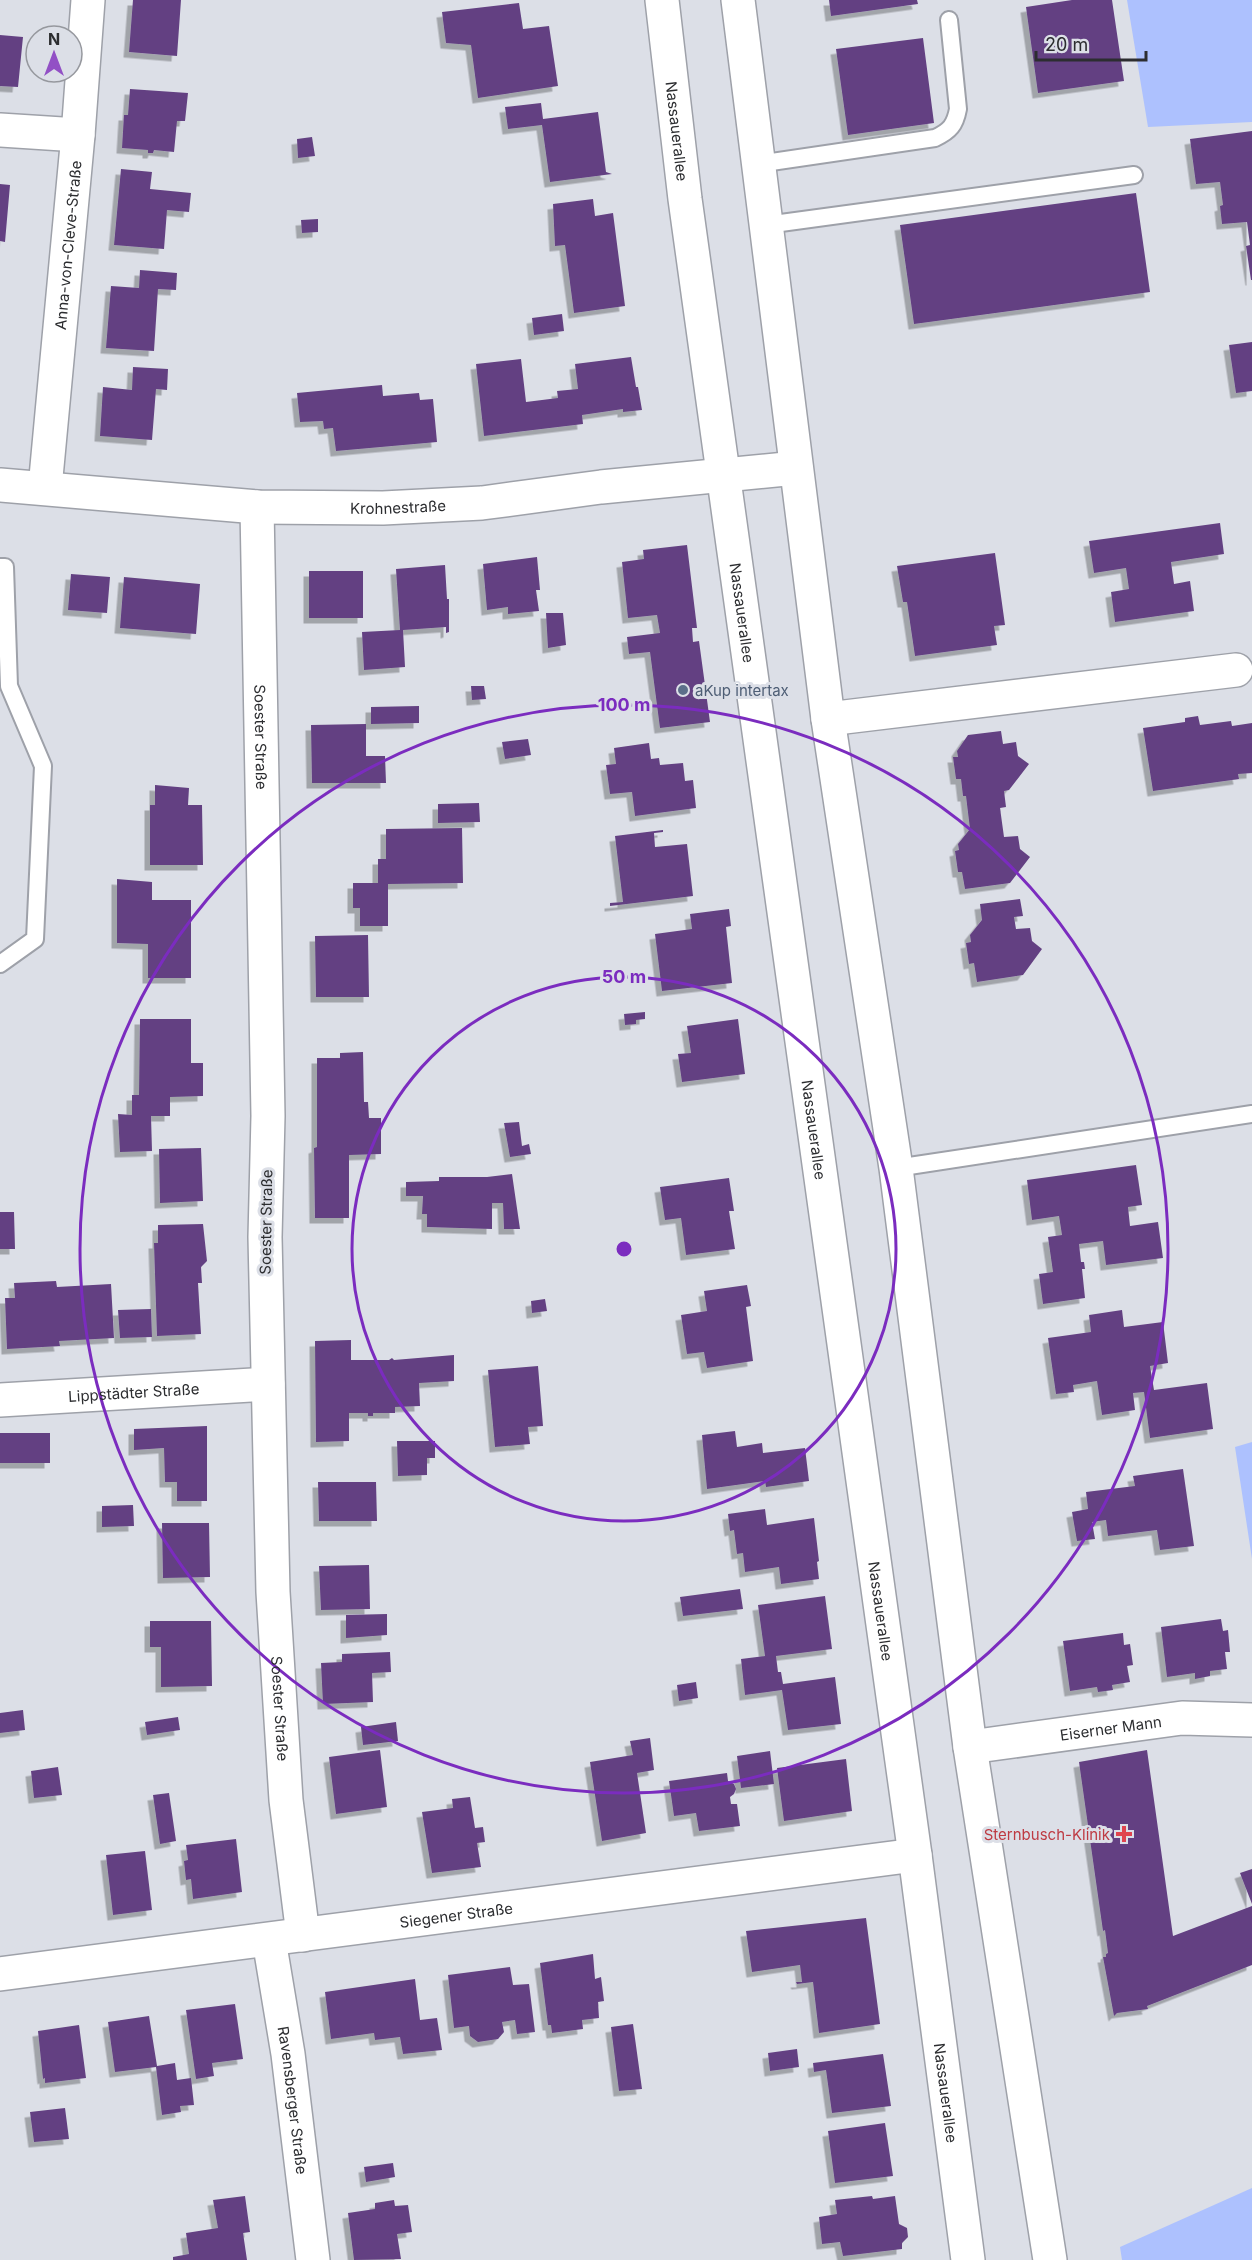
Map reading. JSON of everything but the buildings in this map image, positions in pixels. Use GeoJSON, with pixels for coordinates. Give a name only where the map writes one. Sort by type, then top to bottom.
{"type":"FeatureCollection","features":[{"type":"Feature","properties":{"kind":"street","name":"Anna-von-Cleve-Straße"},"geometry":{"type":"LineString","coordinates":[[45,488],[78,135],[88,0]]}},
{"type":"Feature","properties":{"kind":"street","name":"Nassauerallee"},"geometry":{"type":"LineString","coordinates":[[662,0],[685,199],[915,1855],[968,2260]]}},
{"type":"Feature","properties":{"kind":"street"},"geometry":{"type":"LineString","coordinates":[[738,0],[828,719],[896,1167],[970,1747],[1050,2260]]}},
{"type":"Feature","properties":{"kind":"street"},"geometry":{"type":"LineString","coordinates":[[0,130],[78,135]]}},
{"type":"Feature","properties":{"kind":"street","name":"Krohnestraße"},"geometry":{"type":"LineString","coordinates":[[0,485],[164,501],[257,507],[383,508],[482,503],[601,487],[796,468]]}},
{"type":"Feature","properties":{"kind":"street","name":"Soester Straße"},"geometry":{"type":"LineString","coordinates":[[257,507],[268,1116],[265,1237],[273,1592],[286,1800],[303,1935]]}},
{"type":"Feature","properties":{"kind":"street"},"geometry":{"type":"LineString","coordinates":[[828,719],[1236,670]]}},
{"type":"Feature","properties":{"kind":"street","name":"Lippstädter Straße"},"geometry":{"type":"LineString","coordinates":[[0,1400],[268,1384]]}},
{"type":"Feature","properties":{"kind":"street","name":"Eiserner Mann"},"geometry":{"type":"LineString","coordinates":[[970,1747],[1182,1718],[1252,1720]]}},
{"type":"Feature","properties":{"kind":"street","name":"Siegener Straße"},"geometry":{"type":"LineString","coordinates":[[0,1974],[915,1855]]}},
{"type":"Feature","properties":{"kind":"street","name":"Ravensberger Straße"},"geometry":{"type":"LineString","coordinates":[[269,1940],[288,2054],[313,2260]]}},
{"type":"Feature","properties":{"kind":"lane"},"geometry":{"type":"LineString","coordinates":[[758,164],[935,138],[950,131],[956,121],[958,109],[949,20]]}},
{"type":"Feature","properties":{"kind":"lane"},"geometry":{"type":"LineString","coordinates":[[766,225],[1134,175]]}},
{"type":"Feature","properties":{"kind":"lane"},"geometry":{"type":"LineString","coordinates":[[0,567],[5,567],[6,575],[9,686],[42,766],[35,939],[0,964]]}},
{"type":"Feature","properties":{"kind":"lane"},"geometry":{"type":"LineString","coordinates":[[896,1167],[1252,1114]]}},
{"type":"Feature","properties":{"kind":"shaded area"},"geometry":{"type":"Polygon","coordinates":[[[1127,0],[1252,0],[1252,122],[1148,127],[1127,0]]]}},
{"type":"Feature","properties":{"kind":"shaded area"},"geometry":{"type":"Polygon","coordinates":[[[1252,1442],[1252,1559],[1235,1447],[1252,1442]]]}},
{"type":"Feature","properties":{"kind":"shaded area"},"geometry":{"type":"Polygon","coordinates":[[[1252,2188],[1252,2260],[1122,2260],[1120,2247],[1252,2188]]]}},
{"type":"Feature","properties":{"kind":"place","name":"aKup intertax"},"geometry":{"type":"Point","coordinates":[683,690]}},
{"type":"Feature","properties":{"kind":"place","name":"Sternbusch-Klinik"},"geometry":{"type":"Point","coordinates":[1124,1834]}}]}
